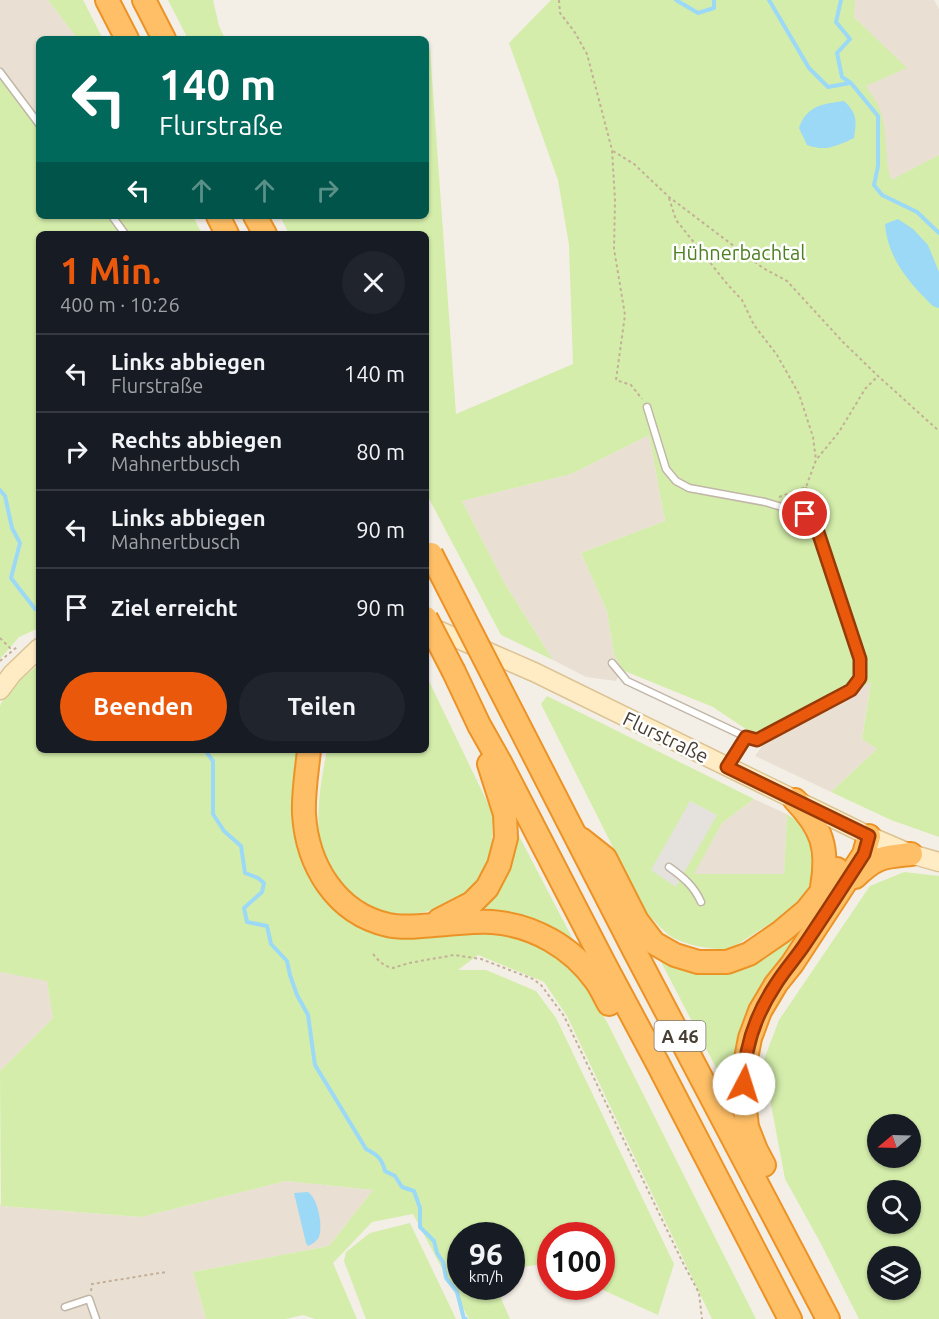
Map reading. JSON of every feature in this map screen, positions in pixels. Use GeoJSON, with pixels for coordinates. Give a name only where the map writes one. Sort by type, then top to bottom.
{"type":"FeatureCollection","features":[{"type":"Feature","properties":{"kind":"highway"},"geometry":{"type":"LineString","coordinates":[[107,0],[125,36]]}},
{"type":"Feature","properties":{"kind":"highway"},"geometry":{"type":"LineString","coordinates":[[144,0],[162,36]]}},
{"type":"Feature","properties":{"kind":"highway","name":"A 46"},"geometry":{"type":"LineString","coordinates":[[429,549],[573,832],[828,1319]]}},
{"type":"Feature","properties":{"kind":"highway","name":"A 46"},"geometry":{"type":"LineString","coordinates":[[429,624],[478,725],[501,764],[790,1319]]}},
{"type":"Feature","properties":{"kind":"highway"},"geometry":{"type":"LineString","coordinates":[[428,925],[472,903],[487,888],[499,865],[506,838],[505,814],[478,725]]}},
{"type":"Feature","properties":{"kind":"highway"},"geometry":{"type":"LineString","coordinates":[[309,753],[304,813],[308,840],[315,864],[330,889],[348,907],[389,926],[492,922],[541,934],[561,946],[596,981],[615,1015],[659,1066]]}},
{"type":"Feature","properties":{"kind":"highway"},"geometry":{"type":"LineString","coordinates":[[795,800],[809,814],[818,830],[824,846],[831,890]]}},
{"type":"Feature","properties":{"kind":"highway"},"geometry":{"type":"LineString","coordinates":[[573,832],[605,858],[638,921],[654,942],[675,955],[698,962],[727,962],[749,954],[781,932],[831,890],[869,864],[884,856],[911,854]]}},
{"type":"Feature","properties":{"kind":"highway"},"geometry":{"type":"LineString","coordinates":[[787,1240],[773,1181],[756,1150],[747,1127],[744,1069],[750,1038],[760,1011],[776,984],[792,964],[831,890],[865,835]]}},
{"type":"Feature","properties":{"kind":"main road","name":"Flurstraße"},"geometry":{"type":"LineString","coordinates":[[429,626],[534,672],[865,835],[911,854],[939,862]]}},
{"type":"Feature","properties":{"kind":"main road"},"geometry":{"type":"LineString","coordinates":[[0,690],[12,674],[36,651]]}},
{"type":"Feature","properties":{"kind":"lane"},"geometry":{"type":"LineString","coordinates":[[0,72],[36,120]]}},
{"type":"Feature","properties":{"kind":"lane"},"geometry":{"type":"LineString","coordinates":[[612,663],[627,681],[746,737],[757,740],[851,690],[860,678],[860,659],[816,526],[805,514],[765,502],[689,488],[676,481],[666,469],[647,406]]}},
{"type":"Feature","properties":{"kind":"lane"},"geometry":{"type":"LineString","coordinates":[[727,767],[746,737]]}},
{"type":"Feature","properties":{"kind":"lane"},"geometry":{"type":"LineString","coordinates":[[669,867],[696,890],[701,902]]}},
{"type":"Feature","properties":{"kind":"lane"},"geometry":{"type":"LineString","coordinates":[[65,1307],[89,1299],[96,1319]]}},
{"type":"Feature","properties":{"kind":"path"},"geometry":{"type":"LineString","coordinates":[[558,0],[560,13],[587,54],[612,150],[615,200],[614,249],[625,315],[616,380],[631,385],[647,406]]}},
{"type":"Feature","properties":{"kind":"path"},"geometry":{"type":"LineString","coordinates":[[612,150],[634,164],[669,197],[763,268],[787,281],[843,342],[939,432]]}},
{"type":"Feature","properties":{"kind":"path"},"geometry":{"type":"LineString","coordinates":[[669,197],[676,220],[742,300],[754,325],[777,355],[794,384],[813,437],[816,460]]}},
{"type":"Feature","properties":{"kind":"path"},"geometry":{"type":"LineString","coordinates":[[765,502],[806,487],[816,460],[839,432],[865,389],[878,376]]}},
{"type":"Feature","properties":{"kind":"path"},"geometry":{"type":"LineString","coordinates":[[0,638],[12,650],[0,661]]}},
{"type":"Feature","properties":{"kind":"path"},"geometry":{"type":"LineString","coordinates":[[373,954],[380,962],[393,968],[409,963],[454,956],[481,959],[533,979],[541,985],[564,1016],[699,1293],[702,1319]]}},
{"type":"Feature","properties":{"kind":"path"},"geometry":{"type":"LineString","coordinates":[[89,1299],[93,1284],[166,1272]]}},
{"type":"Feature","properties":{"kind":"shaded area"},"geometry":{"type":"Polygon","coordinates":[[[0,0],[48,0],[76,36],[36,36],[36,138],[0,87],[0,0]]]}},
{"type":"Feature","properties":{"kind":"shaded area"},"geometry":{"type":"Polygon","coordinates":[[[849,0],[934,0],[939,9],[939,155],[882,185],[863,87],[906,68],[848,11],[849,0]]]}},
{"type":"Feature","properties":{"kind":"shaded area"},"geometry":{"type":"Polygon","coordinates":[[[649,435],[665,521],[581,553],[607,611],[614,654],[622,670],[616,681],[586,677],[553,660],[505,584],[462,501],[571,474],[649,435]]]}},
{"type":"Feature","properties":{"kind":"shaded area"},"geometry":{"type":"Polygon","coordinates":[[[871,681],[862,738],[877,749],[831,792],[755,756],[765,742],[871,681]]]}},
{"type":"Feature","properties":{"kind":"shaded area"},"geometry":{"type":"Polygon","coordinates":[[[754,799],[787,814],[784,874],[693,874],[722,823],[754,799]]]}},
{"type":"Feature","properties":{"kind":"shaded area"},"geometry":{"type":"Polygon","coordinates":[[[690,801],[717,815],[676,887],[651,870],[690,801]]]}},
{"type":"Feature","properties":{"kind":"shaded area"},"geometry":{"type":"Polygon","coordinates":[[[0,972],[47,980],[53,1018],[0,1071],[0,972]]]}},
{"type":"Feature","properties":{"kind":"shaded area"},"geometry":{"type":"Polygon","coordinates":[[[286,1181],[373,1190],[329,1246],[193,1272],[206,1319],[0,1319],[0,1203],[1,1206],[141,1217],[286,1181]]]}},
{"type":"Feature","properties":{"kind":"green space"},"geometry":{"type":"Polygon","coordinates":[[[48,0],[83,0],[101,36],[76,36],[48,0]]]}},
{"type":"Feature","properties":{"kind":"green space"},"geometry":{"type":"Polygon","coordinates":[[[168,0],[213,0],[224,36],[186,36],[168,0]]]}},
{"type":"Feature","properties":{"kind":"green space","name":"Hühnerbachtal"},"geometry":{"type":"Polygon","coordinates":[[[551,0],[855,0],[854,17],[907,68],[866,86],[880,110],[891,180],[939,155],[939,837],[891,820],[831,792],[877,749],[862,739],[871,682],[765,742],[713,707],[622,670],[614,654],[607,611],[581,553],[665,521],[649,435],[571,474],[462,501],[505,584],[553,660],[501,635],[429,499],[429,231],[288,231],[282,219],[429,219],[429,48],[456,414],[573,364],[569,245],[558,180],[509,43],[551,0]]]}},
{"type":"Feature","properties":{"kind":"green space"},"geometry":{"type":"Polygon","coordinates":[[[0,73],[36,121],[36,219],[194,219],[200,231],[36,231],[36,629],[19,637],[0,659],[0,73]]]}},
{"type":"Feature","properties":{"kind":"green space"},"geometry":{"type":"Polygon","coordinates":[[[36,667],[36,753],[302,753],[321,893],[340,914],[360,925],[391,937],[410,938],[467,932],[512,935],[538,942],[574,969],[607,1022],[756,1319],[712,1319],[567,1016],[544,982],[478,955],[458,970],[486,970],[536,991],[556,1018],[674,1264],[658,1315],[615,1295],[615,1222],[537,1222],[537,1265],[525,1266],[525,1222],[447,1222],[447,1278],[413,1214],[372,1222],[333,1263],[357,1319],[315,1319],[303,1315],[286,1319],[206,1319],[193,1272],[329,1246],[373,1190],[286,1181],[141,1217],[1,1206],[0,1071],[53,1018],[47,981],[0,972],[0,706],[12,689],[36,667]]]}},
{"type":"Feature","properties":{"kind":"green space"},"geometry":{"type":"Polygon","coordinates":[[[429,681],[493,814],[491,849],[484,874],[470,890],[433,910],[400,914],[370,905],[343,884],[326,860],[319,834],[320,790],[326,753],[429,753],[429,681]]]}},
{"type":"Feature","properties":{"kind":"green space"},"geometry":{"type":"Polygon","coordinates":[[[547,696],[754,799],[722,823],[694,874],[784,874],[787,814],[810,830],[819,861],[804,902],[730,949],[699,947],[670,936],[646,913],[541,704],[547,696]],[[690,801],[676,886],[716,815],[690,801]]]}},
{"type":"Feature","properties":{"kind":"green space"},"geometry":{"type":"Polygon","coordinates":[[[518,834],[577,947],[470,915],[497,889],[512,861],[518,834]]]}},
{"type":"Feature","properties":{"kind":"green space"},"geometry":{"type":"Polygon","coordinates":[[[904,872],[939,876],[939,1319],[859,1319],[785,1179],[763,1062],[779,1020],[870,886],[904,872]]]}},
{"type":"Feature","properties":{"kind":"green space"},"geometry":{"type":"Polygon","coordinates":[[[805,927],[766,983],[740,1028],[735,1104],[659,958],[696,970],[752,967],[805,927]]]}},
{"type":"Feature","properties":{"kind":"green space"},"geometry":{"type":"Polygon","coordinates":[[[410,1223],[456,1319],[366,1319],[344,1261],[346,1252],[370,1233],[410,1223]]]}},
{"type":"Feature","properties":{"kind":"green space"},"geometry":{"type":"Polygon","coordinates":[[[459,1300],[502,1300],[510,1319],[469,1319],[459,1300]]]}},
{"type":"Feature","properties":{"kind":"water"},"geometry":{"type":"Polygon","coordinates":[[[844,101],[855,118],[854,138],[837,146],[826,148],[807,145],[799,128],[806,114],[817,107],[844,101]]]}},
{"type":"Feature","properties":{"kind":"water"},"geometry":{"type":"Polygon","coordinates":[[[898,219],[913,229],[928,245],[939,272],[939,308],[934,307],[903,273],[893,255],[885,224],[898,219]]]}},
{"type":"Feature","properties":{"kind":"water"},"geometry":{"type":"Polygon","coordinates":[[[308,1192],[317,1206],[320,1232],[315,1242],[308,1246],[294,1193],[308,1192]]]}},
{"type":"Feature","properties":{"kind":"waterway"},"geometry":{"type":"LineString","coordinates":[[676,0],[698,13],[714,8],[714,0]]}},
{"type":"Feature","properties":{"kind":"waterway"},"geometry":{"type":"LineString","coordinates":[[769,0],[809,68],[828,87],[850,83]]}},
{"type":"Feature","properties":{"kind":"waterway"},"geometry":{"type":"LineString","coordinates":[[841,0],[836,22],[850,39],[837,53],[842,77],[851,83],[878,116],[878,166],[874,185],[882,195],[917,212],[939,233]]}},
{"type":"Feature","properties":{"kind":"waterway"},"geometry":{"type":"LineString","coordinates":[[0,490],[5,496],[12,528],[20,543],[11,578],[35,609]]}},
{"type":"Feature","properties":{"kind":"waterway"},"geometry":{"type":"LineString","coordinates":[[207,753],[213,761],[213,814],[224,831],[241,846],[245,873],[264,883],[262,892],[244,908],[247,922],[267,926],[271,944],[287,961],[297,995],[308,1015],[315,1065],[366,1149],[379,1158],[385,1171],[395,1176],[402,1187],[414,1191],[420,1208],[420,1227],[434,1241],[437,1253],[443,1262],[446,1278],[457,1292],[464,1319],[466,1319]]}},
{"type":"Feature","properties":{"kind":"route"},"geometry":{"type":"LineString","coordinates":[[744,1084],[744,1069],[750,1038],[760,1011],[864,854],[869,836],[727,767],[746,737],[757,740],[851,690],[860,678],[860,659],[816,526],[805,514]]}}]}
